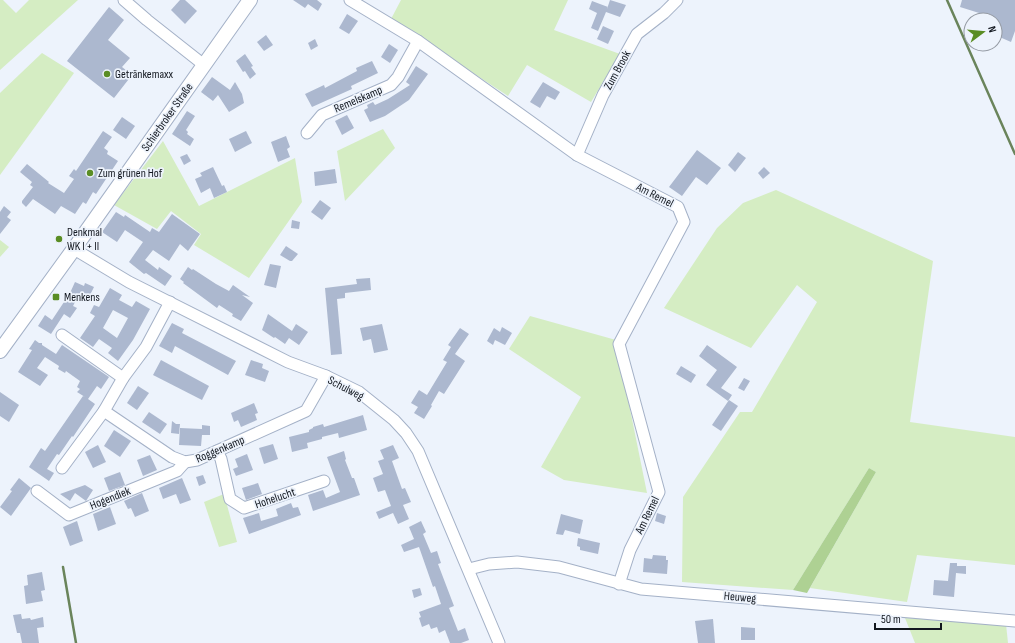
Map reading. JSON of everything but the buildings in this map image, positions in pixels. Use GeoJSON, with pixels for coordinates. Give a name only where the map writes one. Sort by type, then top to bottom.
{"type":"FeatureCollection","features":[{"type":"Feature","properties":{"kind":"main road","name":"Schierbroker Straße"},"geometry":{"type":"LineString","coordinates":[[1,348],[74,249],[250,0]]}},
{"type":"Feature","properties":{"kind":"street"},"geometry":{"type":"LineString","coordinates":[[124,0],[147,20],[204,64]]}},
{"type":"Feature","properties":{"kind":"street","name":"Am Remel"},"geometry":{"type":"LineString","coordinates":[[350,0],[418,41],[577,155],[678,207],[684,222],[619,344],[659,492],[630,550],[619,584]]}},
{"type":"Feature","properties":{"kind":"street","name":"Zum Brook"},"geometry":{"type":"LineString","coordinates":[[577,155],[603,95],[637,34],[664,13],[677,0]]}},
{"type":"Feature","properties":{"kind":"street","name":"Remelskamp"},"geometry":{"type":"LineString","coordinates":[[307,133],[322,115],[391,85],[398,77],[418,41]]}},
{"type":"Feature","properties":{"kind":"street","name":"Schulweg"},"geometry":{"type":"LineString","coordinates":[[74,249],[110,271],[288,362],[326,376],[359,392],[394,420],[418,451],[499,643]]}},
{"type":"Feature","properties":{"kind":"street"},"geometry":{"type":"LineString","coordinates":[[62,468],[104,411],[123,378],[146,347],[170,302]]}},
{"type":"Feature","properties":{"kind":"street"},"geometry":{"type":"LineString","coordinates":[[62,335],[123,378]]}},
{"type":"Feature","properties":{"kind":"street","name":"Roggenkamp"},"geometry":{"type":"LineString","coordinates":[[104,411],[172,457],[185,462],[197,460],[306,411],[326,376]]}},
{"type":"Feature","properties":{"kind":"street","name":"Hohelucht"},"geometry":{"type":"LineString","coordinates":[[217,451],[221,459],[230,499],[244,508],[324,481]]}},
{"type":"Feature","properties":{"kind":"street","name":"Hogendiek"},"geometry":{"type":"LineString","coordinates":[[37,491],[69,515],[177,471],[185,462]]}},
{"type":"Feature","properties":{"kind":"street","name":"Heuweg"},"geometry":{"type":"LineString","coordinates":[[469,569],[489,564],[517,562],[560,567],[641,589],[1015,620]]}},
{"type":"Feature","properties":{"kind":"green space"},"geometry":{"type":"Polygon","coordinates":[[[0,0],[3,0],[16,13],[29,0],[78,0],[0,70],[0,0]]]}},
{"type":"Feature","properties":{"kind":"green space"},"geometry":{"type":"Polygon","coordinates":[[[401,0],[568,0],[554,30],[620,54],[591,102],[527,65],[508,96],[391,19],[401,0]]]}},
{"type":"Feature","properties":{"kind":"green space"},"geometry":{"type":"Polygon","coordinates":[[[42,53],[74,73],[0,175],[0,93],[42,53]]]}},
{"type":"Feature","properties":{"kind":"green space"},"geometry":{"type":"Polygon","coordinates":[[[383,129],[395,148],[345,201],[337,151],[383,129]]]}},
{"type":"Feature","properties":{"kind":"green space"},"geometry":{"type":"Polygon","coordinates":[[[163,141],[199,206],[295,158],[302,202],[249,278],[194,245],[201,234],[171,211],[157,229],[114,205],[163,141]]]}},
{"type":"Feature","properties":{"kind":"green space"},"geometry":{"type":"Polygon","coordinates":[[[776,190],[933,261],[910,422],[1015,437],[1015,565],[917,555],[907,602],[810,588],[876,472],[869,468],[793,590],[682,582],[683,497],[740,412],[752,412],[817,302],[797,285],[751,348],[664,308],[717,228],[743,203],[776,190]]]}},
{"type":"Feature","properties":{"kind":"green space"},"geometry":{"type":"Polygon","coordinates":[[[0,240],[9,247],[0,257],[0,240]]]}},
{"type":"Feature","properties":{"kind":"green space"},"geometry":{"type":"Polygon","coordinates":[[[530,316],[616,340],[647,493],[564,480],[541,467],[581,397],[509,349],[530,316]]]}},
{"type":"Feature","properties":{"kind":"green space"},"geometry":{"type":"Polygon","coordinates":[[[869,468],[876,472],[807,593],[793,590],[869,468]]]}},
{"type":"Feature","properties":{"kind":"green space"},"geometry":{"type":"Polygon","coordinates":[[[224,494],[237,542],[219,547],[204,502],[224,494]]]}},
{"type":"Feature","properties":{"kind":"green space"},"geometry":{"type":"Polygon","coordinates":[[[905,618],[1006,624],[1008,643],[915,643],[905,618]]]}},
{"type":"Feature","properties":{"kind":"waterway"},"geometry":{"type":"LineString","coordinates":[[947,0],[1015,154]]}},
{"type":"Feature","properties":{"kind":"waterway"},"geometry":{"type":"LineString","coordinates":[[63,567],[76,643]]}},
{"type":"Feature","properties":{"kind":"place","name":"Getränkemaxx"},"geometry":{"type":"Point","coordinates":[107,74]}},
{"type":"Feature","properties":{"kind":"place","name":"Zum grünen Hof"},"geometry":{"type":"Point","coordinates":[90,173]}},
{"type":"Feature","properties":{"kind":"place","name":"Denkmal WK I + II"},"geometry":{"type":"Point","coordinates":[59,239]}},
{"type":"Feature","properties":{"kind":"place","name":"Menkens"},"geometry":{"type":"Point","coordinates":[56,297]}}]}
